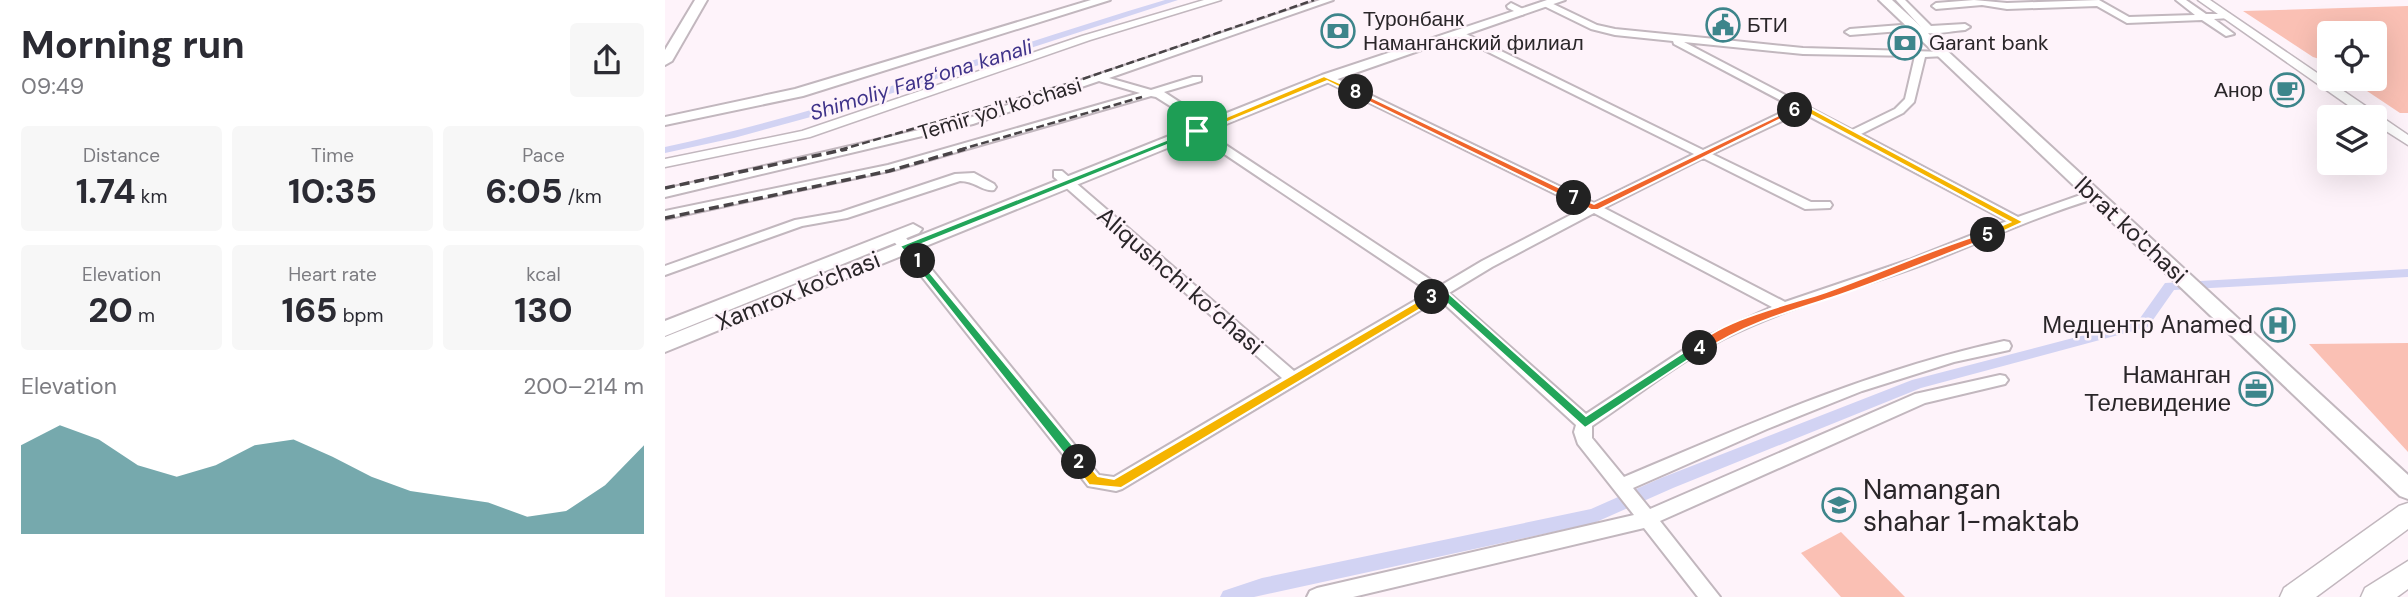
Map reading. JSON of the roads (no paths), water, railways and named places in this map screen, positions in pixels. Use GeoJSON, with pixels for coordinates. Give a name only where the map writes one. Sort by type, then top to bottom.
{"type":"FeatureCollection","features":[{"type":"Feature","properties":{"kind":"main road"},"geometry":{"type":"LineString","coordinates":[[665,61],[701,0]]}},
{"type":"Feature","properties":{"kind":"main road"},"geometry":{"type":"LineString","coordinates":[[665,121],[798,93],[1104,0]]}},
{"type":"Feature","properties":{"kind":"main road","name":"Ibrat ko'chasi"},"geometry":{"type":"LineString","coordinates":[[1885,0],[1920,29],[1943,54],[2408,489]]}},
{"type":"Feature","properties":{"kind":"main road"},"geometry":{"type":"LineString","coordinates":[[1199,126],[1373,52],[1534,4]]}},
{"type":"Feature","properties":{"kind":"main road","name":"Xamrox ko'chasi"},"geometry":{"type":"LineString","coordinates":[[665,345],[901,241],[1327,78],[1534,4]]}},
{"type":"Feature","properties":{"kind":"main road"},"geometry":{"type":"LineString","coordinates":[[665,329],[901,241]]}},
{"type":"Feature","properties":{"kind":"main road"},"geometry":{"type":"LineString","coordinates":[[2294,597],[2408,514]]}},
{"type":"Feature","properties":{"kind":"main road"},"geometry":{"type":"LineString","coordinates":[[2375,597],[2408,573]]}},
{"type":"Feature","properties":{"kind":"street"},"geometry":{"type":"LineString","coordinates":[[665,163],[805,134],[1086,38],[1216,0]]}},
{"type":"Feature","properties":{"kind":"street","name":"Temir yo'l ko'chasi"},"geometry":{"type":"LineString","coordinates":[[665,193],[939,131],[1329,0]]}},
{"type":"Feature","properties":{"kind":"street"},"geometry":{"type":"LineString","coordinates":[[1900,0],[1920,29]]}},
{"type":"Feature","properties":{"kind":"street"},"geometry":{"type":"LineString","coordinates":[[2180,0],[2229,34]]}},
{"type":"Feature","properties":{"kind":"street"},"geometry":{"type":"LineString","coordinates":[[2203,0],[2355,105]]}},
{"type":"Feature","properties":{"kind":"street"},"geometry":{"type":"LineString","coordinates":[[1932,3],[1980,1],[2007,6],[2099,3],[2127,20],[2207,19],[2226,16]]}},
{"type":"Feature","properties":{"kind":"street"},"geometry":{"type":"LineString","coordinates":[[1850,32],[1965,27],[1932,3]]}},
{"type":"Feature","properties":{"kind":"street"},"geometry":{"type":"LineString","coordinates":[[1534,4],[1601,30],[1803,51],[1943,54]]}},
{"type":"Feature","properties":{"kind":"street"},"geometry":{"type":"LineString","coordinates":[[1719,43],[1723,29],[1732,21]]}},
{"type":"Feature","properties":{"kind":"street"},"geometry":{"type":"LineString","coordinates":[[1458,33],[1813,208],[1826,205]]}},
{"type":"Feature","properties":{"kind":"street"},"geometry":{"type":"LineString","coordinates":[[1670,38],[2019,222]]}},
{"type":"Feature","properties":{"kind":"street"},"geometry":{"type":"LineString","coordinates":[[1853,134],[1899,110],[1910,100],[1920,55]]}},
{"type":"Feature","properties":{"kind":"street"},"geometry":{"type":"LineString","coordinates":[[1099,78],[1165,97],[1199,126],[1440,292],[1585,423]]}},
{"type":"Feature","properties":{"kind":"street"},"geometry":{"type":"LineString","coordinates":[[1327,78],[1594,208],[1783,307]]}},
{"type":"Feature","properties":{"kind":"street"},"geometry":{"type":"LineString","coordinates":[[665,215],[890,168],[1197,79]]}},
{"type":"Feature","properties":{"kind":"street"},"geometry":{"type":"LineString","coordinates":[[901,241],[1094,481],[1116,484],[1141,472],[1440,292],[1594,208],[1802,107]]}},
{"type":"Feature","properties":{"kind":"street"},"geometry":{"type":"LineString","coordinates":[[2387,127],[2408,141]]}},
{"type":"Feature","properties":{"kind":"street"},"geometry":{"type":"LineString","coordinates":[[665,271],[777,230],[843,215],[959,177],[974,177],[990,187]]}},
{"type":"Feature","properties":{"kind":"street","name":"Aliqushchi ko‘chasi"},"geometry":{"type":"LineString","coordinates":[[1062,178],[1294,380]]}},
{"type":"Feature","properties":{"kind":"street"},"geometry":{"type":"LineString","coordinates":[[1710,597],[1584,440],[1582,432],[1585,423],[1717,336],[1783,307],[1828,295],[2093,194]]}},
{"type":"Feature","properties":{"kind":"street"},"geometry":{"type":"LineString","coordinates":[[1622,487],[1889,376],[1962,354],[2004,346]]}},
{"type":"Feature","properties":{"kind":"street"},"geometry":{"type":"LineString","coordinates":[[1317,597],[1644,515],[1921,398],[2000,380]]}},
{"type":"Feature","properties":{"kind":"waterway","name":"Shimoliy Fargʻona kanali"},"geometry":{"type":"LineString","coordinates":[[665,150],[794,120],[1174,0]]}},
{"type":"Feature","properties":{"kind":"waterway"},"geometry":{"type":"LineString","coordinates":[[1230,597],[1262,586],[1594,516],[1667,483],[1917,384],[2143,324],[2170,286],[2408,273]]}},
{"type":"Feature","properties":{"kind":"railway"},"geometry":{"type":"LineString","coordinates":[[840,150],[1074,82],[1314,0]]}},
{"type":"Feature","properties":{"kind":"railway"},"geometry":{"type":"LineString","coordinates":[[959,150],[1142,97]]}},
{"type":"Feature","properties":{"kind":"railway"},"geometry":{"type":"LineString","coordinates":[[665,188],[847,149]]}},
{"type":"Feature","properties":{"kind":"railway"},"geometry":{"type":"LineString","coordinates":[[665,218],[889,171],[965,149]]}},
{"type":"Feature","properties":{"kind":"place","name":"БТИ"},"geometry":{"type":"Point","coordinates":[1723,25]}},
{"type":"Feature","properties":{"kind":"place","name":"Туронбанк Наманганский филиал"},"geometry":{"type":"Point","coordinates":[1338,31]}},
{"type":"Feature","properties":{"kind":"place","name":"Garant bank"},"geometry":{"type":"Point","coordinates":[1905,43]}},
{"type":"Feature","properties":{"kind":"place","name":"Анор"},"geometry":{"type":"Point","coordinates":[2287,90]}},
{"type":"Feature","properties":{"kind":"place","name":"Медцентр Anamed"},"geometry":{"type":"Point","coordinates":[2278,325]}},
{"type":"Feature","properties":{"kind":"place","name":"Наманган Телевидение"},"geometry":{"type":"Point","coordinates":[2256,389]}},
{"type":"Feature","properties":{"kind":"place","name":"Namangan shahar 1-maktab"},"geometry":{"type":"Point","coordinates":[1839,505]}}]}
